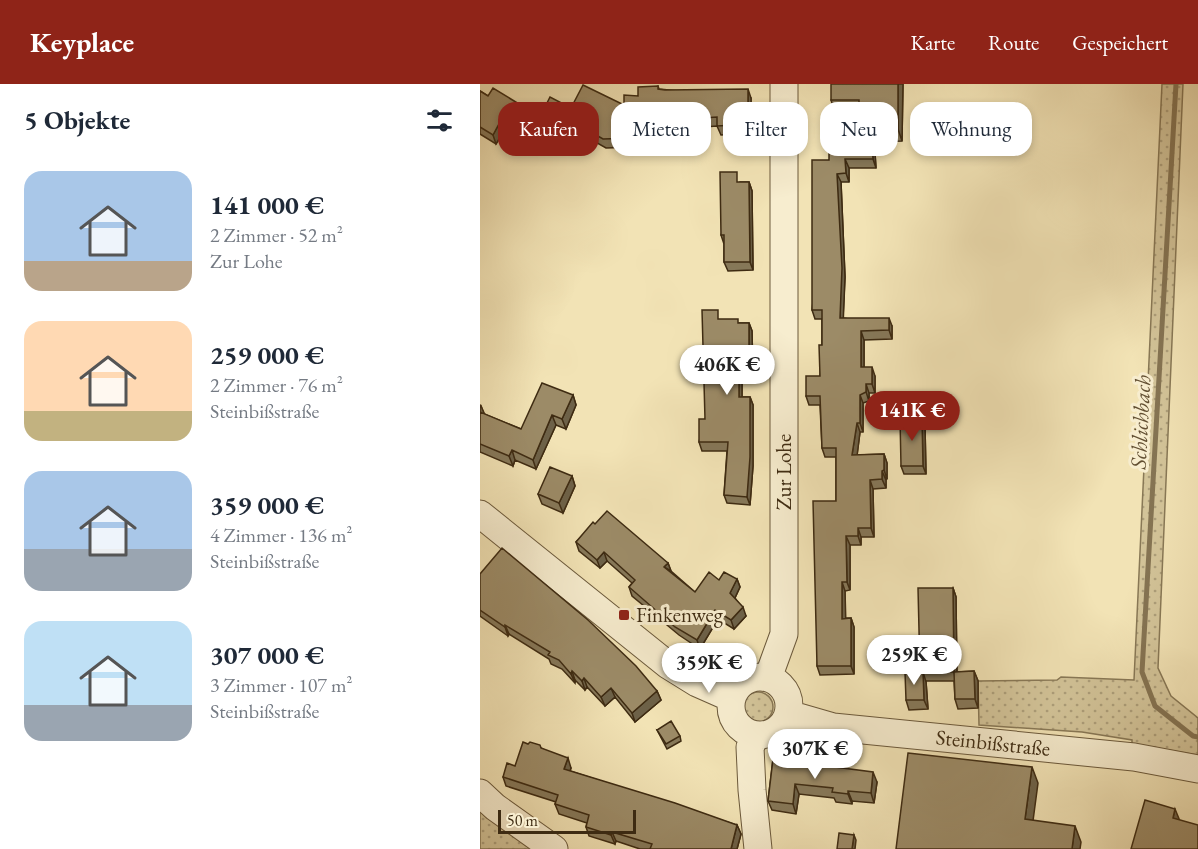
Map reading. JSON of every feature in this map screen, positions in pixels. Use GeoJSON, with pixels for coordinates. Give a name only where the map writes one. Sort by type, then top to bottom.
{"type":"FeatureCollection","features":[{"type":"Feature","properties":{"kind":"street","name":"Zur Lohe"},"geometry":{"type":"LineString","coordinates":[[768,678],[784,634],[784,84]]}},
{"type":"Feature","properties":{"kind":"street"},"geometry":{"type":"LineString","coordinates":[[480,514],[668,665],[697,683],[731,698]]}},
{"type":"Feature","properties":{"kind":"street"},"geometry":{"type":"LineString","coordinates":[[756,677],[768,678],[778,683],[785,692],[789,702],[788,714],[784,723],[776,731],[756,736],[744,731],[735,723],[730,711],[731,698],[745,681],[756,677]]}},
{"type":"Feature","properties":{"kind":"street","name":"Steinbißstraße"},"geometry":{"type":"LineString","coordinates":[[788,714],[833,728],[1134,757],[1198,769]]}},
{"type":"Feature","properties":{"kind":"street"},"geometry":{"type":"LineString","coordinates":[[756,736],[750,747],[758,849]]}},
{"type":"Feature","properties":{"kind":"street"},"geometry":{"type":"LineString","coordinates":[[480,793],[495,807],[554,849]]}},
{"type":"Feature","properties":{"kind":"shaded area"},"geometry":{"type":"Polygon","coordinates":[[[1162,84],[1183,84],[1158,668],[1171,696],[1198,718],[1198,755],[1132,744],[1132,740],[1082,732],[979,725],[978,681],[1057,680],[1061,677],[1134,680],[1162,84]]]}},
{"type":"Feature","properties":{"kind":"shaded area"},"geometry":{"type":"Polygon","coordinates":[[[758,692],[764,693],[772,701],[772,713],[764,721],[758,722],[752,721],[744,713],[743,707],[744,701],[752,693],[758,692]]]}},
{"type":"Feature","properties":{"kind":"shaded area"},"geometry":{"type":"Polygon","coordinates":[[[480,799],[543,849],[480,849],[480,799]]]}},
{"type":"Feature","properties":{"kind":"building"},"geometry":{"type":"Polygon","coordinates":[[[831,84],[898,84],[898,102],[831,100],[831,84]]]}},
{"type":"Feature","properties":{"kind":"building"},"geometry":{"type":"Polygon","coordinates":[[[583,85],[618,102],[611,102],[611,139],[599,137],[599,102],[574,102],[583,85]]]}},
{"type":"Feature","properties":{"kind":"building"},"geometry":{"type":"Polygon","coordinates":[[[658,86],[658,89],[665,90],[748,89],[748,102],[723,102],[723,126],[717,126],[717,117],[711,117],[711,102],[624,102],[624,95],[638,96],[638,87],[658,86]]]}},
{"type":"Feature","properties":{"kind":"building"},"geometry":{"type":"Polygon","coordinates":[[[493,88],[516,102],[498,102],[498,126],[493,135],[480,127],[480,91],[488,96],[493,88]]]}},
{"type":"Feature","properties":{"kind":"building"},"geometry":{"type":"Polygon","coordinates":[[[550,97],[560,102],[548,102],[550,97]]]}},
{"type":"Feature","properties":{"kind":"building"},"geometry":{"type":"Polygon","coordinates":[[[829,156],[873,156],[873,159],[845,159],[846,173],[837,174],[842,268],[840,318],[889,318],[889,330],[861,331],[861,367],[872,367],[872,384],[866,384],[866,392],[860,395],[860,423],[857,423],[852,455],[884,454],[884,470],[882,479],[870,480],[871,528],[858,528],[858,536],[846,536],[847,582],[842,582],[842,619],[851,618],[851,666],[817,666],[813,501],[836,501],[836,448],[822,448],[820,396],[806,396],[806,376],[820,376],[819,345],[822,345],[822,310],[812,310],[812,160],[829,160],[829,156]]]}},
{"type":"Feature","properties":{"kind":"building"},"geometry":{"type":"Polygon","coordinates":[[[720,172],[737,172],[737,182],[749,182],[750,262],[724,262],[720,172]]]}},
{"type":"Feature","properties":{"kind":"building"},"geometry":{"type":"Polygon","coordinates":[[[702,310],[718,310],[718,319],[738,319],[738,323],[749,323],[749,367],[739,367],[739,397],[750,397],[747,497],[724,495],[728,442],[699,442],[699,419],[705,419],[702,310]]]}},
{"type":"Feature","properties":{"kind":"building"},"geometry":{"type":"Polygon","coordinates":[[[542,383],[573,395],[562,419],[552,415],[533,460],[512,450],[509,456],[480,444],[480,412],[521,429],[542,383]]]}},
{"type":"Feature","properties":{"kind":"building"},"geometry":{"type":"Polygon","coordinates":[[[900,418],[922,418],[923,466],[901,466],[900,418]]]}},
{"type":"Feature","properties":{"kind":"building"},"geometry":{"type":"Polygon","coordinates":[[[550,467],[572,476],[559,503],[538,494],[550,467]]]}},
{"type":"Feature","properties":{"kind":"building"},"geometry":{"type":"Polygon","coordinates":[[[607,511],[668,563],[664,567],[695,592],[709,572],[719,580],[724,572],[737,579],[730,593],[743,607],[731,620],[715,610],[697,640],[675,627],[629,587],[635,580],[604,552],[597,560],[576,542],[593,522],[595,524],[607,511]]]}},
{"type":"Feature","properties":{"kind":"building"},"geometry":{"type":"Polygon","coordinates":[[[502,548],[588,620],[636,666],[657,691],[632,713],[611,688],[601,697],[584,678],[582,681],[572,671],[571,674],[559,660],[548,655],[550,652],[480,610],[480,574],[502,548]]]}},
{"type":"Feature","properties":{"kind":"building"},"geometry":{"type":"Polygon","coordinates":[[[918,588],[953,588],[954,672],[920,672],[918,588]]]}},
{"type":"Feature","properties":{"kind":"building"},"geometry":{"type":"Polygon","coordinates":[[[974,671],[975,699],[955,699],[954,672],[974,671]]]}},
{"type":"Feature","properties":{"kind":"building"},"geometry":{"type":"Polygon","coordinates":[[[905,672],[923,672],[924,700],[906,700],[905,672]]]}},
{"type":"Feature","properties":{"kind":"building"},"geometry":{"type":"Polygon","coordinates":[[[671,721],[680,736],[666,744],[657,730],[671,721]]]}},
{"type":"Feature","properties":{"kind":"building"},"geometry":{"type":"Polygon","coordinates":[[[523,742],[540,745],[541,748],[568,758],[564,769],[675,803],[737,825],[731,849],[650,849],[652,844],[586,827],[589,815],[555,804],[558,795],[503,777],[507,763],[515,766],[523,742]]]}},
{"type":"Feature","properties":{"kind":"building"},"geometry":{"type":"Polygon","coordinates":[[[908,753],[1032,767],[1025,819],[1075,826],[1072,849],[896,849],[908,753]]]}},
{"type":"Feature","properties":{"kind":"building"},"geometry":{"type":"Polygon","coordinates":[[[773,759],[873,772],[871,793],[848,791],[848,794],[832,792],[833,788],[795,784],[793,804],[768,801],[773,759]]]}},
{"type":"Feature","properties":{"kind":"building"},"geometry":{"type":"Polygon","coordinates":[[[1145,800],[1175,809],[1173,818],[1198,825],[1198,849],[1131,849],[1145,800]]]}},
{"type":"Feature","properties":{"kind":"building"},"geometry":{"type":"Polygon","coordinates":[[[839,833],[854,835],[852,849],[837,849],[839,833]]]}},
{"type":"Feature","properties":{"kind":"waterway","name":"Schlichbach"},"geometry":{"type":"LineString","coordinates":[[1176,84],[1142,672],[1155,706],[1193,736],[1198,737]]}},
{"type":"Feature","properties":{"kind":"place","name":"Finkenweg"},"geometry":{"type":"Point","coordinates":[624,615]}}]}
